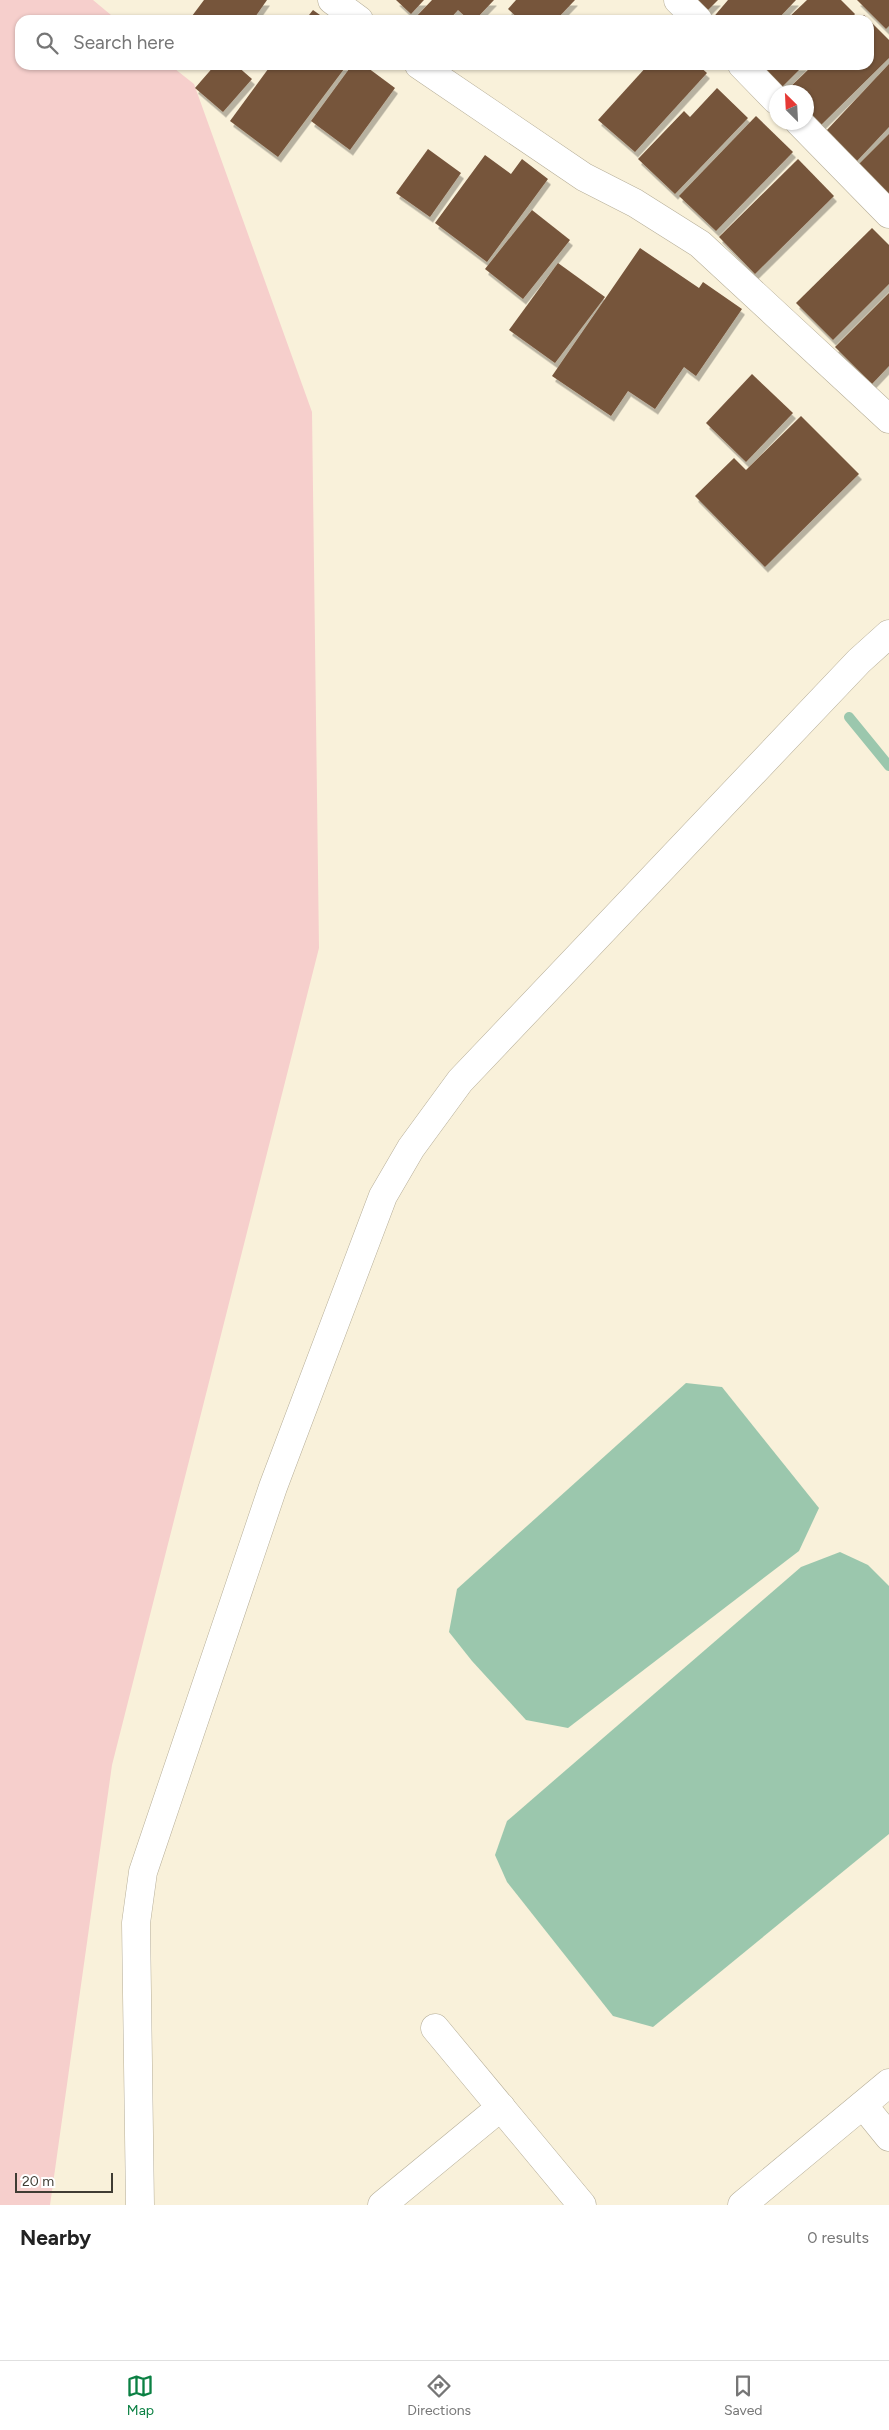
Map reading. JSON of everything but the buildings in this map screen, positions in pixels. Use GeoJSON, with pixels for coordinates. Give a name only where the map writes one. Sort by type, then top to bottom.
{"type":"FeatureCollection","features":[{"type":"Feature","properties":{"kind":"street"},"geometry":{"type":"LineString","coordinates":[[332,0],[352,15]]}},
{"type":"Feature","properties":{"kind":"street"},"geometry":{"type":"LineString","coordinates":[[678,0],[693,15]]}},
{"type":"Feature","properties":{"kind":"street"},"geometry":{"type":"LineString","coordinates":[[426,70],[584,177],[635,203],[700,244],[889,419]]}},
{"type":"Feature","properties":{"kind":"street"},"geometry":{"type":"LineString","coordinates":[[747,70],[769,93]]}},
{"type":"Feature","properties":{"kind":"street"},"geometry":{"type":"LineString","coordinates":[[807,130],[889,214]]}},
{"type":"Feature","properties":{"kind":"street"},"geometry":{"type":"LineString","coordinates":[[140,2205],[136,1923],[143,1872],[273,1488],[383,1196],[411,1148],[460,1082],[852,668],[889,634]]}},
{"type":"Feature","properties":{"kind":"street"},"geometry":{"type":"LineString","coordinates":[[435,2028],[582,2205]]}},
{"type":"Feature","properties":{"kind":"street"},"geometry":{"type":"LineString","coordinates":[[742,2205],[889,2083]]}},
{"type":"Feature","properties":{"kind":"street"},"geometry":{"type":"LineString","coordinates":[[863,2105],[889,2137]]}},
{"type":"Feature","properties":{"kind":"street"},"geometry":{"type":"LineString","coordinates":[[382,2205],[501,2107]]}},
{"type":"Feature","properties":{"kind":"shaded area"},"geometry":{"type":"Polygon","coordinates":[[[0,0],[93,0],[111,15],[15,15],[15,70],[176,70],[194,84],[312,412],[319,948],[112,1765],[50,2205],[0,2205],[0,0]]]}},
{"type":"Feature","properties":{"kind":"shaded area"},"geometry":{"type":"Polygon","coordinates":[[[686,1383],[722,1387],[819,1508],[799,1551],[568,1728],[526,1720],[472,1661],[449,1632],[457,1589],[686,1383]]]}},
{"type":"Feature","properties":{"kind":"shaded area"},"geometry":{"type":"Polygon","coordinates":[[[840,1552],[868,1565],[889,1586],[889,1834],[653,2027],[613,2016],[507,1882],[495,1855],[507,1821],[801,1567],[840,1552]]]}},
{"type":"Feature","properties":{"kind":"waterway"},"geometry":{"type":"LineString","coordinates":[[849,717],[889,766]]}}]}
